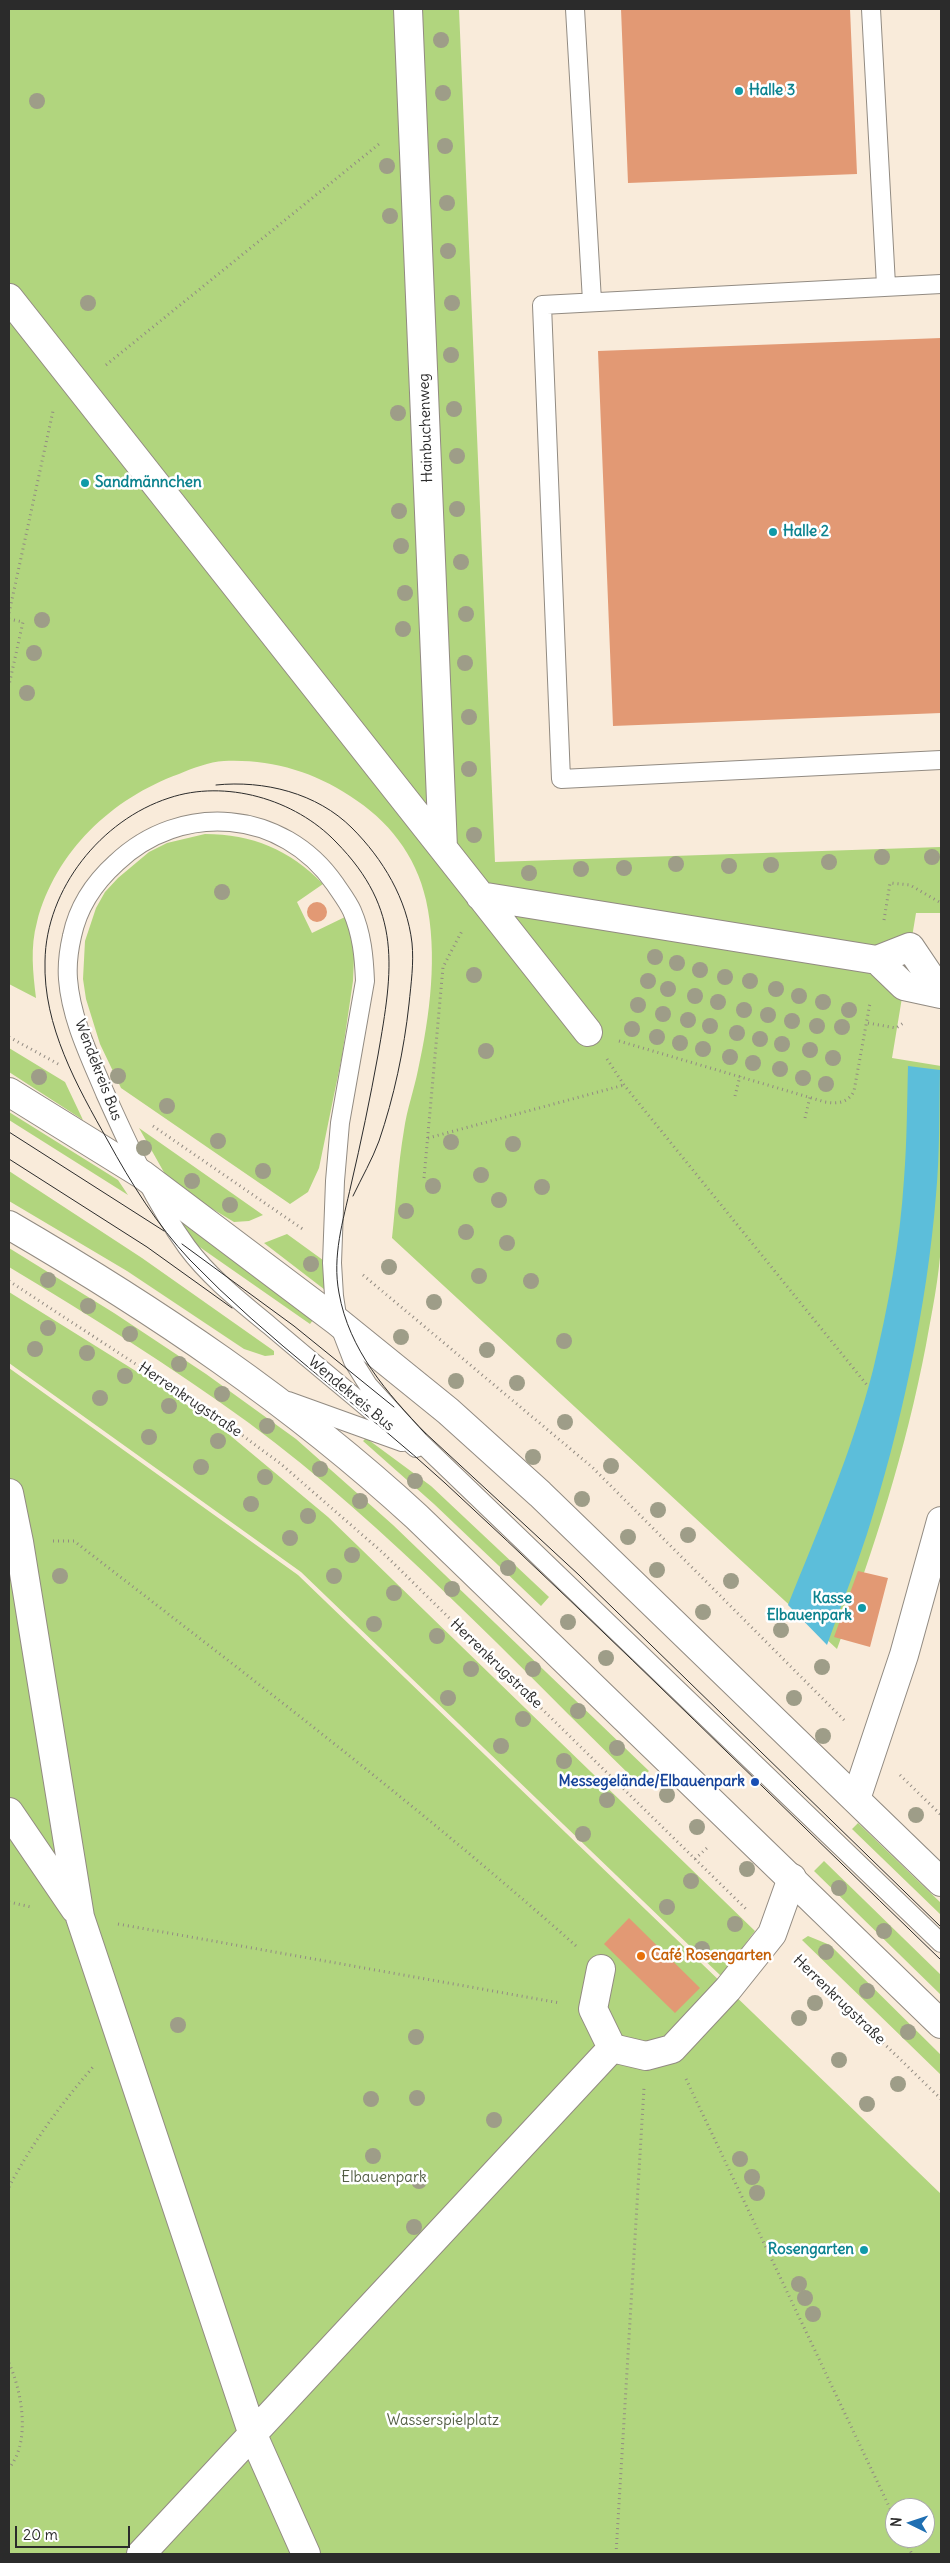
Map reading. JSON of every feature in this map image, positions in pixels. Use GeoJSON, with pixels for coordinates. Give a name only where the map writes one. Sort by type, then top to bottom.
{"type":"FeatureCollection","features":[{"type":"Feature","properties":{"kind":"street","name":"Hainbuchenweg"},"geometry":{"type":"LineString","coordinates":[[408,9],[443,848]]}},
{"type":"Feature","properties":{"kind":"street"},"geometry":{"type":"LineString","coordinates":[[9,298],[588,1032]]}},
{"type":"Feature","properties":{"kind":"street"},"geometry":{"type":"LineString","coordinates":[[480,896],[876,960],[904,986],[941,994]]}},
{"type":"Feature","properties":{"kind":"street"},"geometry":{"type":"LineString","coordinates":[[9,1092],[143,1175],[338,1322],[448,1411],[540,1494],[941,1882]]}},
{"type":"Feature","properties":{"kind":"street"},"geometry":{"type":"LineString","coordinates":[[9,1225],[136,1301],[272,1395],[343,1451],[417,1517],[941,2024]]}},
{"type":"Feature","properties":{"kind":"street"},"geometry":{"type":"LineString","coordinates":[[9,1493],[19,1542],[80,1917],[252,2435],[306,2554]]}},
{"type":"Feature","properties":{"kind":"street"},"geometry":{"type":"LineString","coordinates":[[856,1799],[904,1655],[941,1521]]}},
{"type":"Feature","properties":{"kind":"street"},"geometry":{"type":"LineString","coordinates":[[9,1812],[80,1917]]}},
{"type":"Feature","properties":{"kind":"street"},"geometry":{"type":"LineString","coordinates":[[612,2048],[646,2056],[672,2049],[728,1988],[772,1934],[792,1878]]}},
{"type":"Feature","properties":{"kind":"street"},"geometry":{"type":"LineString","coordinates":[[601,1969],[593,2009],[612,2048]]}},
{"type":"Feature","properties":{"kind":"street"},"geometry":{"type":"LineString","coordinates":[[142,2554],[612,2048]]}},
{"type":"Feature","properties":{"kind":"lane"},"geometry":{"type":"LineString","coordinates":[[575,9],[592,301]]}},
{"type":"Feature","properties":{"kind":"lane"},"geometry":{"type":"LineString","coordinates":[[871,9],[886,285]]}},
{"type":"Feature","properties":{"kind":"lane"},"geometry":{"type":"LineString","coordinates":[[941,284],[886,285],[542,305],[561,779],[941,760]]}},
{"type":"Feature","properties":{"kind":"lane","name":"Wendekreis Bus"},"geometry":{"type":"LineString","coordinates":[[416,1448],[250,1310],[188,1248],[143,1175],[105,1092],[84,1042],[72,1000],[68,978],[72,934],[84,902],[95,884],[124,855],[144,840],[185,824],[204,821],[245,824],[264,830],[298,846],[330,877],[352,909],[364,957],[365,981],[340,1123],[334,1181],[332,1272],[338,1322],[344,1343],[368,1385],[451,1473]]}},
{"type":"Feature","properties":{"kind":"lane"},"geometry":{"type":"LineString","coordinates":[[272,1395],[416,1448],[451,1473],[941,1943]]}},
{"type":"Feature","properties":{"kind":"path"},"geometry":{"type":"LineString","coordinates":[[9,613],[71,377],[413,117]]}},
{"type":"Feature","properties":{"kind":"path"},"geometry":{"type":"LineString","coordinates":[[9,619],[23,622],[9,685]]}},
{"type":"Feature","properties":{"kind":"path"},"geometry":{"type":"LineString","coordinates":[[890,883],[910,885],[941,903]]}},
{"type":"Feature","properties":{"kind":"path"},"geometry":{"type":"LineString","coordinates":[[424,1178],[443,967],[480,896]]}},
{"type":"Feature","properties":{"kind":"path"},"geometry":{"type":"LineString","coordinates":[[588,1032],[810,1097],[832,1102],[847,1100],[852,1097],[855,1088],[868,1024],[876,960]]}},
{"type":"Feature","properties":{"kind":"path"},"geometry":{"type":"LineString","coordinates":[[868,1024],[896,1028]]}},
{"type":"Feature","properties":{"kind":"path"},"geometry":{"type":"LineString","coordinates":[[9,1037],[105,1092],[333,1250],[592,1467],[941,1815]]}},
{"type":"Feature","properties":{"kind":"path"},"geometry":{"type":"LineString","coordinates":[[609,1061],[624,1085],[867,1385]]}},
{"type":"Feature","properties":{"kind":"path"},"geometry":{"type":"LineString","coordinates":[[735,1096],[740,1076]]}},
{"type":"Feature","properties":{"kind":"path"},"geometry":{"type":"LineString","coordinates":[[428,1138],[624,1085]]}},
{"type":"Feature","properties":{"kind":"path"},"geometry":{"type":"LineString","coordinates":[[805,1118],[810,1097]]}},
{"type":"Feature","properties":{"kind":"path","name":"Herrenkrugstraße"},"geometry":{"type":"LineString","coordinates":[[9,1281],[227,1424],[332,1506],[382,1552],[941,2099]]}},
{"type":"Feature","properties":{"kind":"path"},"geometry":{"type":"LineString","coordinates":[[19,1542],[74,1541],[335,1745],[522,1898],[601,1969]]}},
{"type":"Feature","properties":{"kind":"path"},"geometry":{"type":"LineString","coordinates":[[695,1859],[714,1841]]}},
{"type":"Feature","properties":{"kind":"path"},"geometry":{"type":"LineString","coordinates":[[80,1917],[593,2009]]}},
{"type":"Feature","properties":{"kind":"path"},"geometry":{"type":"LineString","coordinates":[[9,2186],[26,2155],[65,2099],[106,2052],[121,2041]]}},
{"type":"Feature","properties":{"kind":"path"},"geometry":{"type":"LineString","coordinates":[[672,2049],[885,2498]]}},
{"type":"Feature","properties":{"kind":"path"},"geometry":{"type":"LineString","coordinates":[[616,2554],[646,2056]]}},
{"type":"Feature","properties":{"kind":"path"},"geometry":{"type":"LineString","coordinates":[[9,2363],[13,2373],[21,2412],[21,2441],[17,2455],[9,2468]]}},
{"type":"Feature","properties":{"kind":"green space"},"geometry":{"type":"Polygon","coordinates":[[[9,9],[459,9],[495,862],[941,847],[941,913],[916,913],[892,1058],[941,1066],[943,1200],[939,1269],[918,1384],[899,1461],[864,1574],[837,1649],[392,1238],[404,1130],[422,1049],[429,1007],[432,942],[426,900],[408,854],[388,828],[364,806],[336,787],[306,773],[258,762],[224,761],[213,763],[154,784],[131,797],[109,813],[72,851],[57,873],[37,922],[33,941],[36,998],[9,984],[9,9]]]}},
{"type":"Feature","properties":{"kind":"green space"},"geometry":{"type":"Polygon","coordinates":[[[205,834],[239,837],[254,841],[284,853],[297,862],[323,884],[297,902],[312,933],[345,917],[351,936],[354,958],[353,981],[342,1056],[319,1168],[308,1192],[290,1204],[121,1088],[100,1044],[86,999],[83,979],[85,941],[96,908],[105,892],[118,878],[149,852],[167,843],[205,834]]]}},
{"type":"Feature","properties":{"kind":"green space"},"geometry":{"type":"Polygon","coordinates":[[[9,1048],[65,1082],[83,1120],[9,1072],[9,1048]]]}},
{"type":"Feature","properties":{"kind":"green space"},"geometry":{"type":"Polygon","coordinates":[[[9,1112],[118,1180],[128,1195],[9,1120],[9,1112]]]}},
{"type":"Feature","properties":{"kind":"green space"},"geometry":{"type":"Polygon","coordinates":[[[139,1128],[263,1215],[249,1221],[234,1222],[170,1183],[139,1128]]]}},
{"type":"Feature","properties":{"kind":"green space"},"geometry":{"type":"Polygon","coordinates":[[[9,1171],[142,1258],[274,1351],[274,1355],[265,1356],[244,1349],[127,1271],[9,1201],[9,1171]]]}},
{"type":"Feature","properties":{"kind":"green space"},"geometry":{"type":"Polygon","coordinates":[[[178,1217],[313,1320],[310,1324],[191,1241],[178,1217]]]}},
{"type":"Feature","properties":{"kind":"green space"},"geometry":{"type":"Polygon","coordinates":[[[287,1234],[327,1263],[329,1293],[264,1243],[287,1234]]]}},
{"type":"Feature","properties":{"kind":"green space"},"geometry":{"type":"Polygon","coordinates":[[[9,1248],[114,1313],[206,1374],[296,1439],[393,1525],[649,1771],[637,1782],[449,1596],[301,1463],[191,1382],[101,1323],[9,1267],[9,1248]]]}},
{"type":"Feature","properties":{"kind":"green space"},"geometry":{"type":"Polygon","coordinates":[[[9,1292],[155,1383],[226,1432],[328,1517],[755,1931],[721,1976],[301,1572],[9,1363],[9,1292]]]}},
{"type":"Feature","properties":{"kind":"green space","name":"Elbauenpark"},"geometry":{"type":"Polygon","coordinates":[[[9,1368],[298,1575],[941,2194],[941,2554],[9,2554],[9,1368]]]}},
{"type":"Feature","properties":{"kind":"green space"},"geometry":{"type":"Polygon","coordinates":[[[366,1438],[431,1486],[549,1597],[541,1606],[434,1504],[363,1441],[366,1438]]]}},
{"type":"Feature","properties":{"kind":"green space"},"geometry":{"type":"Polygon","coordinates":[[[858,1823],[941,1903],[941,1915],[852,1829],[858,1823]]]}},
{"type":"Feature","properties":{"kind":"green space"},"geometry":{"type":"Polygon","coordinates":[[[824,1861],[941,1975],[941,1995],[814,1871],[824,1861]]]}},
{"type":"Feature","properties":{"kind":"green space"},"geometry":{"type":"Polygon","coordinates":[[[808,1936],[830,1945],[941,2055],[941,2075],[802,1940],[808,1936]]]}},
{"type":"Feature","properties":{"kind":"water"},"geometry":{"type":"Polygon","coordinates":[[[908,1066],[940,1070],[937,1179],[926,1280],[911,1366],[891,1452],[858,1562],[827,1645],[788,1605],[845,1460],[873,1370],[893,1275],[900,1227],[906,1151],[908,1066]]]}},
{"type":"Feature","properties":{"kind":"building","name":"Halle 3"},"geometry":{"type":"Polygon","coordinates":[[[621,9],[850,9],[857,174],[628,183],[621,9]]]}},
{"type":"Feature","properties":{"kind":"building","name":"Halle 2"},"geometry":{"type":"Polygon","coordinates":[[[941,338],[941,713],[613,726],[598,351],[941,338]]]}},
{"type":"Feature","properties":{"kind":"building"},"geometry":{"type":"Polygon","coordinates":[[[317,902],[324,905],[327,912],[324,919],[317,922],[310,919],[307,912],[310,905],[317,902]]]}},
{"type":"Feature","properties":{"kind":"building","name":"Kasse Elbauenpark"},"geometry":{"type":"Polygon","coordinates":[[[858,1571],[888,1578],[870,1647],[834,1637],[858,1571]]]}},
{"type":"Feature","properties":{"kind":"building","name":"Café Rosengarten"},"geometry":{"type":"Polygon","coordinates":[[[629,1918],[700,1988],[675,2013],[604,1944],[629,1918]]]}},
{"type":"Feature","properties":{"kind":"tram line"},"geometry":{"type":"LineString","coordinates":[[216,785],[234,784],[271,787],[289,791],[323,806],[352,828],[374,853],[392,881],[405,911],[412,943],[413,958],[409,1004],[401,1056],[394,1090],[379,1141],[353,1196]]}},
{"type":"Feature","properties":{"kind":"tram line"},"geometry":{"type":"LineString","coordinates":[[426,1434],[397,1403],[361,1352],[344,1314],[337,1279],[339,1239],[372,1088],[387,995],[388,942],[383,917],[373,892],[358,867],[336,842],[300,814],[280,804],[236,792],[213,791],[169,798],[144,808],[100,840],[82,861],[67,884],[55,908],[48,934],[45,961],[50,1009],[64,1055],[96,1120],[145,1203],[178,1247],[220,1290],[283,1346],[381,1427],[508,1541],[941,1960]]}},
{"type":"Feature","properties":{"kind":"tram line"},"geometry":{"type":"LineString","coordinates":[[9,1132],[164,1231]]}},
{"type":"Feature","properties":{"kind":"tram line"},"geometry":{"type":"LineString","coordinates":[[9,1159],[147,1247],[232,1308]]}},
{"type":"Feature","properties":{"kind":"tram line"},"geometry":{"type":"LineString","coordinates":[[182,1244],[294,1326],[394,1407]]}},
{"type":"Feature","properties":{"kind":"tram line"},"geometry":{"type":"LineString","coordinates":[[421,1429],[579,1575],[941,1927]]}},
{"type":"Feature","properties":{"kind":"place","name":"Halle 3"},"geometry":{"type":"Point","coordinates":[739,91]}},
{"type":"Feature","properties":{"kind":"place","name":"Sandmännchen"},"geometry":{"type":"Point","coordinates":[85,483]}},
{"type":"Feature","properties":{"kind":"place","name":"Halle 2"},"geometry":{"type":"Point","coordinates":[773,532]}},
{"type":"Feature","properties":{"kind":"place","name":"Kasse Elbauenpark"},"geometry":{"type":"Point","coordinates":[862,1608]}},
{"type":"Feature","properties":{"kind":"place","name":"Messegelände/Elbauenpark"},"geometry":{"type":"Point","coordinates":[755,1782]}},
{"type":"Feature","properties":{"kind":"place","name":"Café Rosengarten"},"geometry":{"type":"Point","coordinates":[641,1956]}},
{"type":"Feature","properties":{"kind":"place","name":"Rosengarten"},"geometry":{"type":"Point","coordinates":[864,2250]}},
{"type":"Feature","properties":{"kind":"park label","name":"Wasserspielplatz"},"geometry":{"type":"Point","coordinates":[443,2421]}}]}
